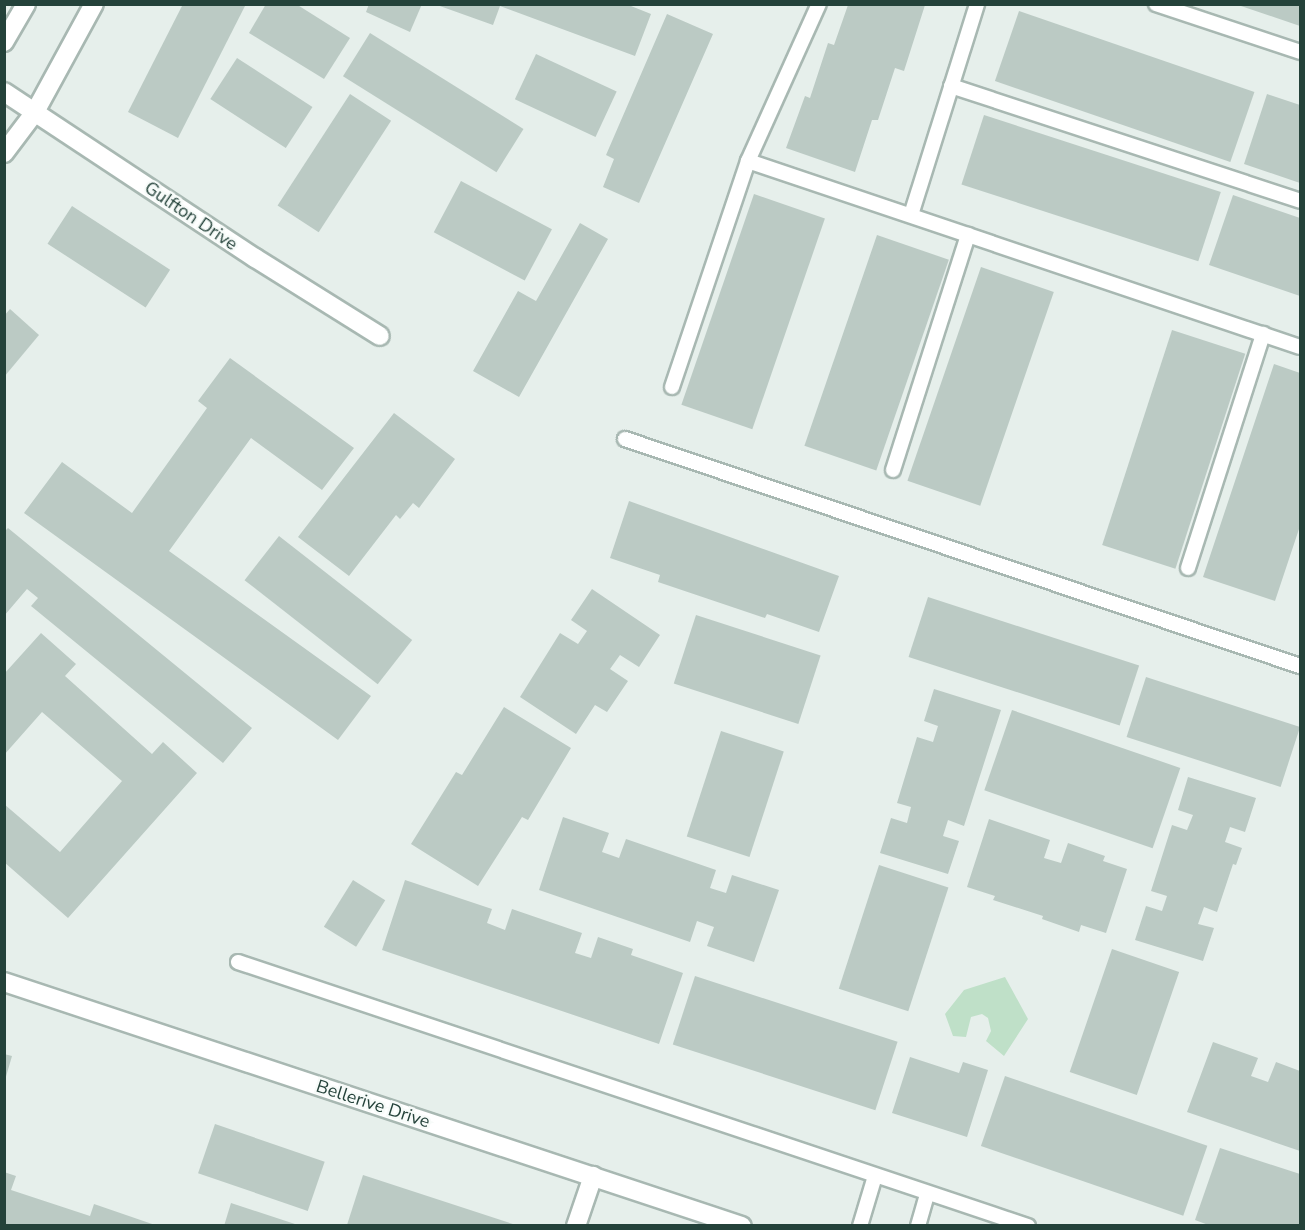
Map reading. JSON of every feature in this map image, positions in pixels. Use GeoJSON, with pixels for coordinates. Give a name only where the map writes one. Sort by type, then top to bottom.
{"type":"FeatureCollection","features":[{"type":"Feature","properties":{"kind":"street"},"geometry":{"type":"LineString","coordinates":[[4,42],[26,4]]}},
{"type":"Feature","properties":{"kind":"street"},"geometry":{"type":"LineString","coordinates":[[4,153],[34,112],[94,4]]}},
{"type":"Feature","properties":{"kind":"street","name":"Gulfton Drive"},"geometry":{"type":"LineString","coordinates":[[4,92],[255,258],[380,336]]}},
{"type":"Feature","properties":{"kind":"street","name":"Bellerive Drive"},"geometry":{"type":"LineString","coordinates":[[4,982],[742,1226]]}},
{"type":"Feature","properties":{"kind":"street"},"geometry":{"type":"LineString","coordinates":[[576,1226],[593,1176]]}},
{"type":"Feature","properties":{"kind":"lane"},"geometry":{"type":"LineString","coordinates":[[672,387],[748,161],[819,4]]}},
{"type":"Feature","properties":{"kind":"lane"},"geometry":{"type":"LineString","coordinates":[[911,215],[976,4]]}},
{"type":"Feature","properties":{"kind":"lane"},"geometry":{"type":"LineString","coordinates":[[1156,4],[1300,52]]}},
{"type":"Feature","properties":{"kind":"lane"},"geometry":{"type":"LineString","coordinates":[[951,86],[1300,201]]}},
{"type":"Feature","properties":{"kind":"lane"},"geometry":{"type":"LineString","coordinates":[[748,161],[1300,346]]}},
{"type":"Feature","properties":{"kind":"lane"},"geometry":{"type":"LineString","coordinates":[[893,470],[968,235]]}},
{"type":"Feature","properties":{"kind":"lane"},"geometry":{"type":"LineString","coordinates":[[1188,568],[1263,334]]}},
{"type":"Feature","properties":{"kind":"lane"},"geometry":{"type":"LineString","coordinates":[[625,439],[1300,666]]}},
{"type":"Feature","properties":{"kind":"lane"},"geometry":{"type":"LineString","coordinates":[[238,962],[1028,1226]]}},
{"type":"Feature","properties":{"kind":"lane"},"geometry":{"type":"LineString","coordinates":[[860,1226],[875,1176]]}},
{"type":"Feature","properties":{"kind":"lane"},"geometry":{"type":"LineString","coordinates":[[918,1226],[927,1194]]}},
{"type":"Feature","properties":{"kind":"green space"},"geometry":{"type":"Polygon","coordinates":[[[1005,977],[1028,1019],[1004,1056],[986,1041],[991,1031],[988,1018],[982,1014],[971,1017],[966,1037],[953,1036],[945,1014],[964,990],[1005,977]]]}},
{"type":"Feature","properties":{"kind":"building"},"geometry":{"type":"Polygon","coordinates":[[[183,4],[246,4],[178,138],[128,112],[183,4]]]}},
{"type":"Feature","properties":{"kind":"building"},"geometry":{"type":"Polygon","coordinates":[[[266,4],[296,4],[350,38],[324,79],[249,33],[266,4]]]}},
{"type":"Feature","properties":{"kind":"building"},"geometry":{"type":"Polygon","coordinates":[[[369,4],[422,4],[410,32],[366,12],[369,4]]]}},
{"type":"Feature","properties":{"kind":"building"},"geometry":{"type":"Polygon","coordinates":[[[626,4],[651,14],[635,56],[500,6],[493,25],[437,5],[626,4]]]}},
{"type":"Feature","properties":{"kind":"building"},"geometry":{"type":"Polygon","coordinates":[[[1300,4],[1300,26],[1238,5],[1300,4]]]}},
{"type":"Feature","properties":{"kind":"building"},"geometry":{"type":"Polygon","coordinates":[[[848,5],[925,5],[904,71],[895,68],[878,120],[872,120],[855,172],[786,148],[805,96],[810,98],[828,43],[834,45],[848,5]]]}},
{"type":"Feature","properties":{"kind":"building"},"geometry":{"type":"Polygon","coordinates":[[[1019,11],[1254,92],[1230,162],[995,81],[1019,11]]]}},
{"type":"Feature","properties":{"kind":"building"},"geometry":{"type":"Polygon","coordinates":[[[667,14],[713,34],[639,203],[603,187],[614,159],[606,155],[667,14]]]}},
{"type":"Feature","properties":{"kind":"building"},"geometry":{"type":"Polygon","coordinates":[[[370,33],[523,129],[496,172],[343,76],[370,33]]]}},
{"type":"Feature","properties":{"kind":"building"},"geometry":{"type":"Polygon","coordinates":[[[536,54],[617,92],[596,137],[515,99],[536,54]]]}},
{"type":"Feature","properties":{"kind":"building"},"geometry":{"type":"Polygon","coordinates":[[[237,58],[312,107],[286,148],[210,99],[237,58]]]}},
{"type":"Feature","properties":{"kind":"building"},"geometry":{"type":"Polygon","coordinates":[[[350,94],[391,121],[319,232],[278,206],[350,94]]]}},
{"type":"Feature","properties":{"kind":"building"},"geometry":{"type":"Polygon","coordinates":[[[1267,94],[1300,105],[1300,183],[1244,164],[1267,94]]]}},
{"type":"Feature","properties":{"kind":"building"},"geometry":{"type":"Polygon","coordinates":[[[984,115],[1221,192],[1198,261],[961,184],[984,115]]]}},
{"type":"Feature","properties":{"kind":"building"},"geometry":{"type":"Polygon","coordinates":[[[461,181],[552,229],[525,281],[434,232],[461,181]]]}},
{"type":"Feature","properties":{"kind":"building"},"geometry":{"type":"Polygon","coordinates":[[[754,194],[825,218],[752,429],[681,405],[754,194]]]}},
{"type":"Feature","properties":{"kind":"building"},"geometry":{"type":"Polygon","coordinates":[[[1233,195],[1300,218],[1300,296],[1209,265],[1233,195]]]}},
{"type":"Feature","properties":{"kind":"building"},"geometry":{"type":"Polygon","coordinates":[[[72,206],[170,270],[146,307],[47,244],[72,206]]]}},
{"type":"Feature","properties":{"kind":"building"},"geometry":{"type":"Polygon","coordinates":[[[580,223],[608,239],[519,397],[473,371],[518,291],[536,301],[580,223]]]}},
{"type":"Feature","properties":{"kind":"building"},"geometry":{"type":"Polygon","coordinates":[[[877,235],[949,260],[876,471],[804,446],[877,235]]]}},
{"type":"Feature","properties":{"kind":"building"},"geometry":{"type":"Polygon","coordinates":[[[981,267],[1054,292],[980,506],[907,481],[981,267]]]}},
{"type":"Feature","properties":{"kind":"building"},"geometry":{"type":"Polygon","coordinates":[[[10,309],[39,335],[4,377],[4,316],[10,309]]]}},
{"type":"Feature","properties":{"kind":"building"},"geometry":{"type":"Polygon","coordinates":[[[1172,330],[1245,354],[1175,569],[1102,545],[1172,330]]]}},
{"type":"Feature","properties":{"kind":"building"},"geometry":{"type":"Polygon","coordinates":[[[230,358],[354,448],[322,490],[251,438],[169,551],[371,696],[338,740],[24,513],[62,462],[132,513],[207,408],[198,401],[230,358]]]}},
{"type":"Feature","properties":{"kind":"building"},"geometry":{"type":"Polygon","coordinates":[[[1274,364],[1300,373],[1300,526],[1275,601],[1203,577],[1274,364]]]}},
{"type":"Feature","properties":{"kind":"building"},"geometry":{"type":"Polygon","coordinates":[[[394,413],[455,459],[419,508],[413,503],[400,519],[396,515],[349,576],[298,537],[394,413]]]}},
{"type":"Feature","properties":{"kind":"building"},"geometry":{"type":"Polygon","coordinates":[[[629,501],[839,576],[819,632],[767,614],[765,618],[658,582],[660,575],[610,558],[629,501]]]}},
{"type":"Feature","properties":{"kind":"building"},"geometry":{"type":"Polygon","coordinates":[[[8,528],[252,728],[223,763],[31,606],[38,598],[27,589],[4,616],[4,532],[8,528]]]}},
{"type":"Feature","properties":{"kind":"building"},"geometry":{"type":"Polygon","coordinates":[[[279,536],[412,640],[378,684],[245,580],[279,536]]]}},
{"type":"Feature","properties":{"kind":"building"},"geometry":{"type":"Polygon","coordinates":[[[592,589],[660,635],[639,667],[620,655],[610,669],[628,681],[607,712],[595,705],[576,734],[520,697],[560,633],[578,644],[587,631],[571,620],[592,589]]]}},
{"type":"Feature","properties":{"kind":"building"},"geometry":{"type":"Polygon","coordinates":[[[928,597],[1139,666],[1120,726],[909,657],[928,597]]]}},
{"type":"Feature","properties":{"kind":"building"},"geometry":{"type":"Polygon","coordinates":[[[696,615],[821,655],[798,724],[674,683],[696,615]]]}},
{"type":"Feature","properties":{"kind":"building"},"geometry":{"type":"Polygon","coordinates":[[[41,633],[76,664],[65,676],[152,754],[163,742],[197,773],[68,918],[4,862],[4,804],[60,852],[122,781],[42,712],[4,755],[4,674],[41,633]]]}},
{"type":"Feature","properties":{"kind":"building"},"geometry":{"type":"Polygon","coordinates":[[[1146,677],[1300,727],[1281,787],[1127,737],[1146,677]]]}},
{"type":"Feature","properties":{"kind":"building"},"geometry":{"type":"Polygon","coordinates":[[[934,689],[1001,710],[964,826],[948,820],[943,836],[959,841],[948,874],[880,853],[891,818],[907,823],[911,807],[897,803],[917,737],[933,742],[938,726],[924,721],[934,689]]]}},
{"type":"Feature","properties":{"kind":"building"},"geometry":{"type":"Polygon","coordinates":[[[504,707],[571,748],[528,820],[522,817],[478,886],[411,844],[456,772],[462,775],[504,707]]]}},
{"type":"Feature","properties":{"kind":"building"},"geometry":{"type":"Polygon","coordinates":[[[1012,710],[1180,768],[1153,848],[984,790],[1012,710]]]}},
{"type":"Feature","properties":{"kind":"building"},"geometry":{"type":"Polygon","coordinates":[[[721,731],[784,751],[749,857],[687,837],[721,731]]]}},
{"type":"Feature","properties":{"kind":"building"},"geometry":{"type":"Polygon","coordinates":[[[1188,777],[1256,798],[1245,832],[1230,827],[1225,842],[1242,848],[1236,865],[1233,864],[1217,912],[1204,907],[1198,924],[1214,928],[1203,961],[1135,940],[1146,906],[1162,911],[1167,896],[1151,891],[1172,825],[1187,830],[1193,815],[1178,810],[1188,777]]]}},
{"type":"Feature","properties":{"kind":"building"},"geometry":{"type":"Polygon","coordinates":[[[563,817],[609,833],[602,852],[619,858],[626,839],[716,870],[710,888],[726,893],[732,875],[779,890],[754,962],[707,946],[714,927],[697,921],[690,942],[539,890],[563,817]]]}},
{"type":"Feature","properties":{"kind":"building"},"geometry":{"type":"Polygon","coordinates":[[[989,819],[1050,840],[1044,858],[1061,863],[1068,843],[1105,856],[1103,861],[1127,869],[1106,933],[1081,925],[1079,932],[1042,919],[1043,916],[993,900],[995,896],[967,887],[989,819]]]}},
{"type":"Feature","properties":{"kind":"building"},"geometry":{"type":"Polygon","coordinates":[[[879,865],[948,888],[908,1011],[839,989],[879,865]]]}},
{"type":"Feature","properties":{"kind":"building"},"geometry":{"type":"Polygon","coordinates":[[[353,880],[385,900],[356,947],[324,927],[353,880]]]}},
{"type":"Feature","properties":{"kind":"building"},"geometry":{"type":"Polygon","coordinates":[[[405,880],[492,909],[487,923],[505,930],[512,909],[582,933],[575,953],[591,958],[598,937],[633,949],[631,955],[683,973],[659,1044],[382,950],[405,880]]]}},
{"type":"Feature","properties":{"kind":"building"},"geometry":{"type":"Polygon","coordinates":[[[1112,949],[1179,972],[1137,1095],[1070,1072],[1112,949]]]}},
{"type":"Feature","properties":{"kind":"building"},"geometry":{"type":"Polygon","coordinates":[[[695,976],[898,1042],[875,1110],[673,1044],[695,976]]]}},
{"type":"Feature","properties":{"kind":"building"},"geometry":{"type":"Polygon","coordinates":[[[1213,1042],[1258,1058],[1251,1076],[1268,1082],[1276,1062],[1300,1071],[1300,1151],[1187,1112],[1213,1042]]]}},
{"type":"Feature","properties":{"kind":"building"},"geometry":{"type":"Polygon","coordinates":[[[4,1054],[12,1056],[5,1080],[4,1080],[4,1054]]]}},
{"type":"Feature","properties":{"kind":"building"},"geometry":{"type":"Polygon","coordinates":[[[910,1057],[959,1073],[963,1062],[988,1070],[967,1137],[892,1113],[910,1057]]]}},
{"type":"Feature","properties":{"kind":"building"},"geometry":{"type":"Polygon","coordinates":[[[1005,1076],[1207,1146],[1183,1216],[981,1146],[1005,1076]]]}},
{"type":"Feature","properties":{"kind":"building"},"geometry":{"type":"Polygon","coordinates":[[[215,1124],[325,1162],[308,1211],[198,1173],[215,1124]]]}},
{"type":"Feature","properties":{"kind":"building"},"geometry":{"type":"Polygon","coordinates":[[[1220,1148],[1300,1174],[1300,1226],[1211,1226],[1195,1220],[1220,1148]]]}},
{"type":"Feature","properties":{"kind":"building"},"geometry":{"type":"Polygon","coordinates":[[[4,1172],[16,1176],[11,1190],[90,1216],[94,1204],[158,1226],[4,1226],[4,1172]]]}},
{"type":"Feature","properties":{"kind":"building"},"geometry":{"type":"Polygon","coordinates":[[[363,1175],[516,1225],[516,1226],[347,1225],[363,1175]]]}},
{"type":"Feature","properties":{"kind":"building"},"geometry":{"type":"Polygon","coordinates":[[[231,1203],[298,1225],[298,1226],[224,1226],[231,1203]]]}}]}
